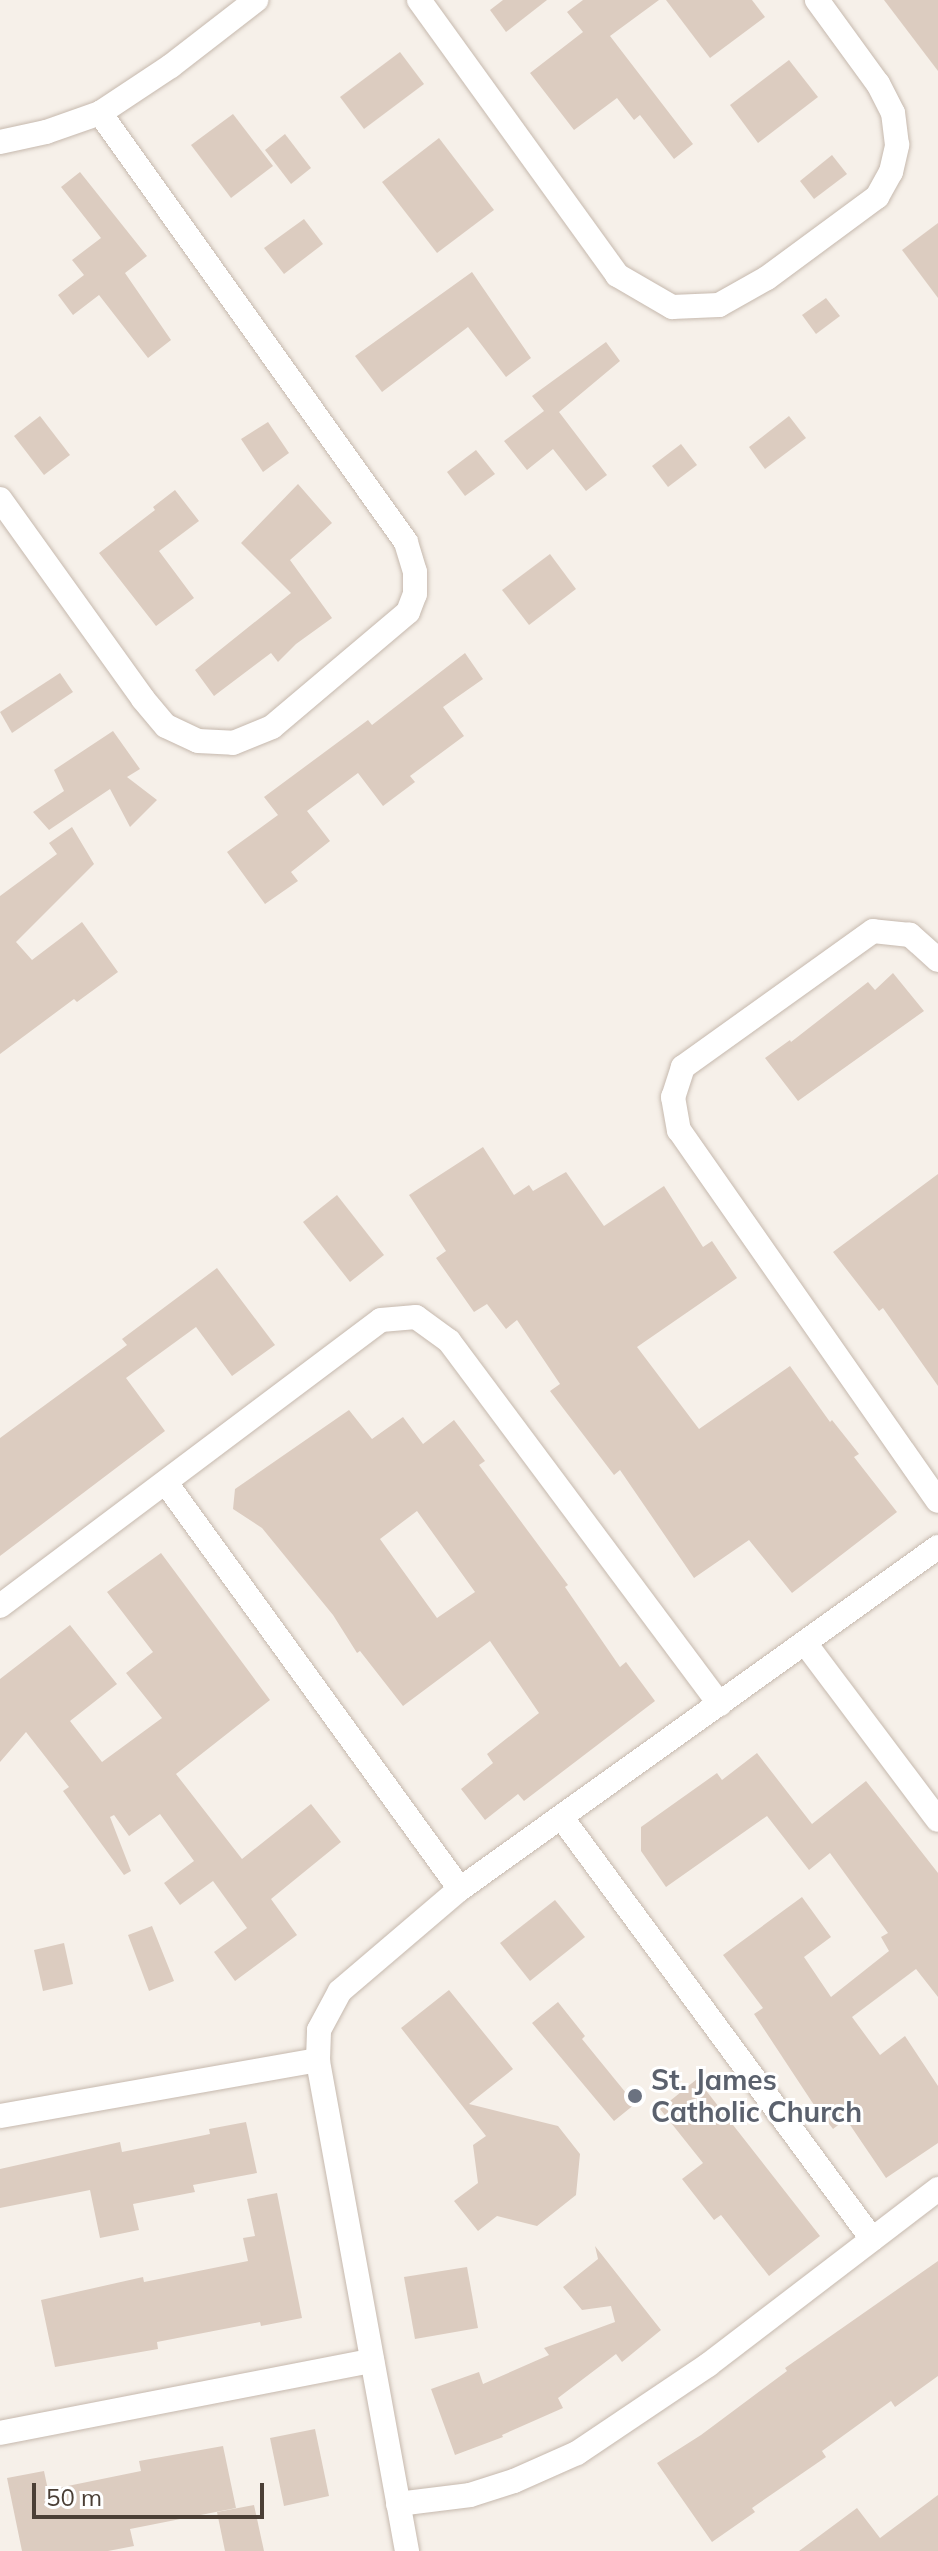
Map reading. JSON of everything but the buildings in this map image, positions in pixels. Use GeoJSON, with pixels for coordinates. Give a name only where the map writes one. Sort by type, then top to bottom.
{"type":"FeatureCollection","features":[{"type":"Feature","properties":{"kind":"street"},"geometry":{"type":"LineString","coordinates":[[0,142],[46,132],[100,113],[171,66],[256,0]]}},
{"type":"Feature","properties":{"kind":"street"},"geometry":{"type":"LineString","coordinates":[[419,0],[617,275],[672,307],[719,305],[767,278],[877,197],[891,172],[897,145],[893,113],[878,84],[817,0]]}},
{"type":"Feature","properties":{"kind":"street"},"geometry":{"type":"LineString","coordinates":[[0,499],[143,699],[166,726],[198,741],[233,743],[272,727],[408,612],[415,594],[415,572],[406,542],[100,113]]}},
{"type":"Feature","properties":{"kind":"street"},"geometry":{"type":"LineString","coordinates":[[938,960],[910,935],[873,931],[683,1067],[673,1097],[679,1130],[938,1501]]}},
{"type":"Feature","properties":{"kind":"street"},"geometry":{"type":"LineString","coordinates":[[0,1606],[381,1320],[416,1317],[449,1341],[720,1704]]}},
{"type":"Feature","properties":{"kind":"street"},"geometry":{"type":"LineString","coordinates":[[166,1483],[460,1889]]}},
{"type":"Feature","properties":{"kind":"street"},"geometry":{"type":"LineString","coordinates":[[407,2551],[318,2060],[319,2030],[340,1991],[460,1889],[938,1547]]}},
{"type":"Feature","properties":{"kind":"street"},"geometry":{"type":"LineString","coordinates":[[805,1643],[938,1820]]}},
{"type":"Feature","properties":{"kind":"street"},"geometry":{"type":"LineString","coordinates":[[562,1818],[872,2239]]}},
{"type":"Feature","properties":{"kind":"street"},"geometry":{"type":"LineString","coordinates":[[0,2116],[318,2060]]}},
{"type":"Feature","properties":{"kind":"street"},"geometry":{"type":"LineString","coordinates":[[398,2504],[470,2495],[514,2481],[577,2453],[708,2365],[938,2189]]}},
{"type":"Feature","properties":{"kind":"street"},"geometry":{"type":"LineString","coordinates":[[0,2433],[372,2361]]}},
{"type":"Feature","properties":{"kind":"place","name":"St. James Catholic Church"},"geometry":{"type":"Point","coordinates":[635,2096]}}]}
